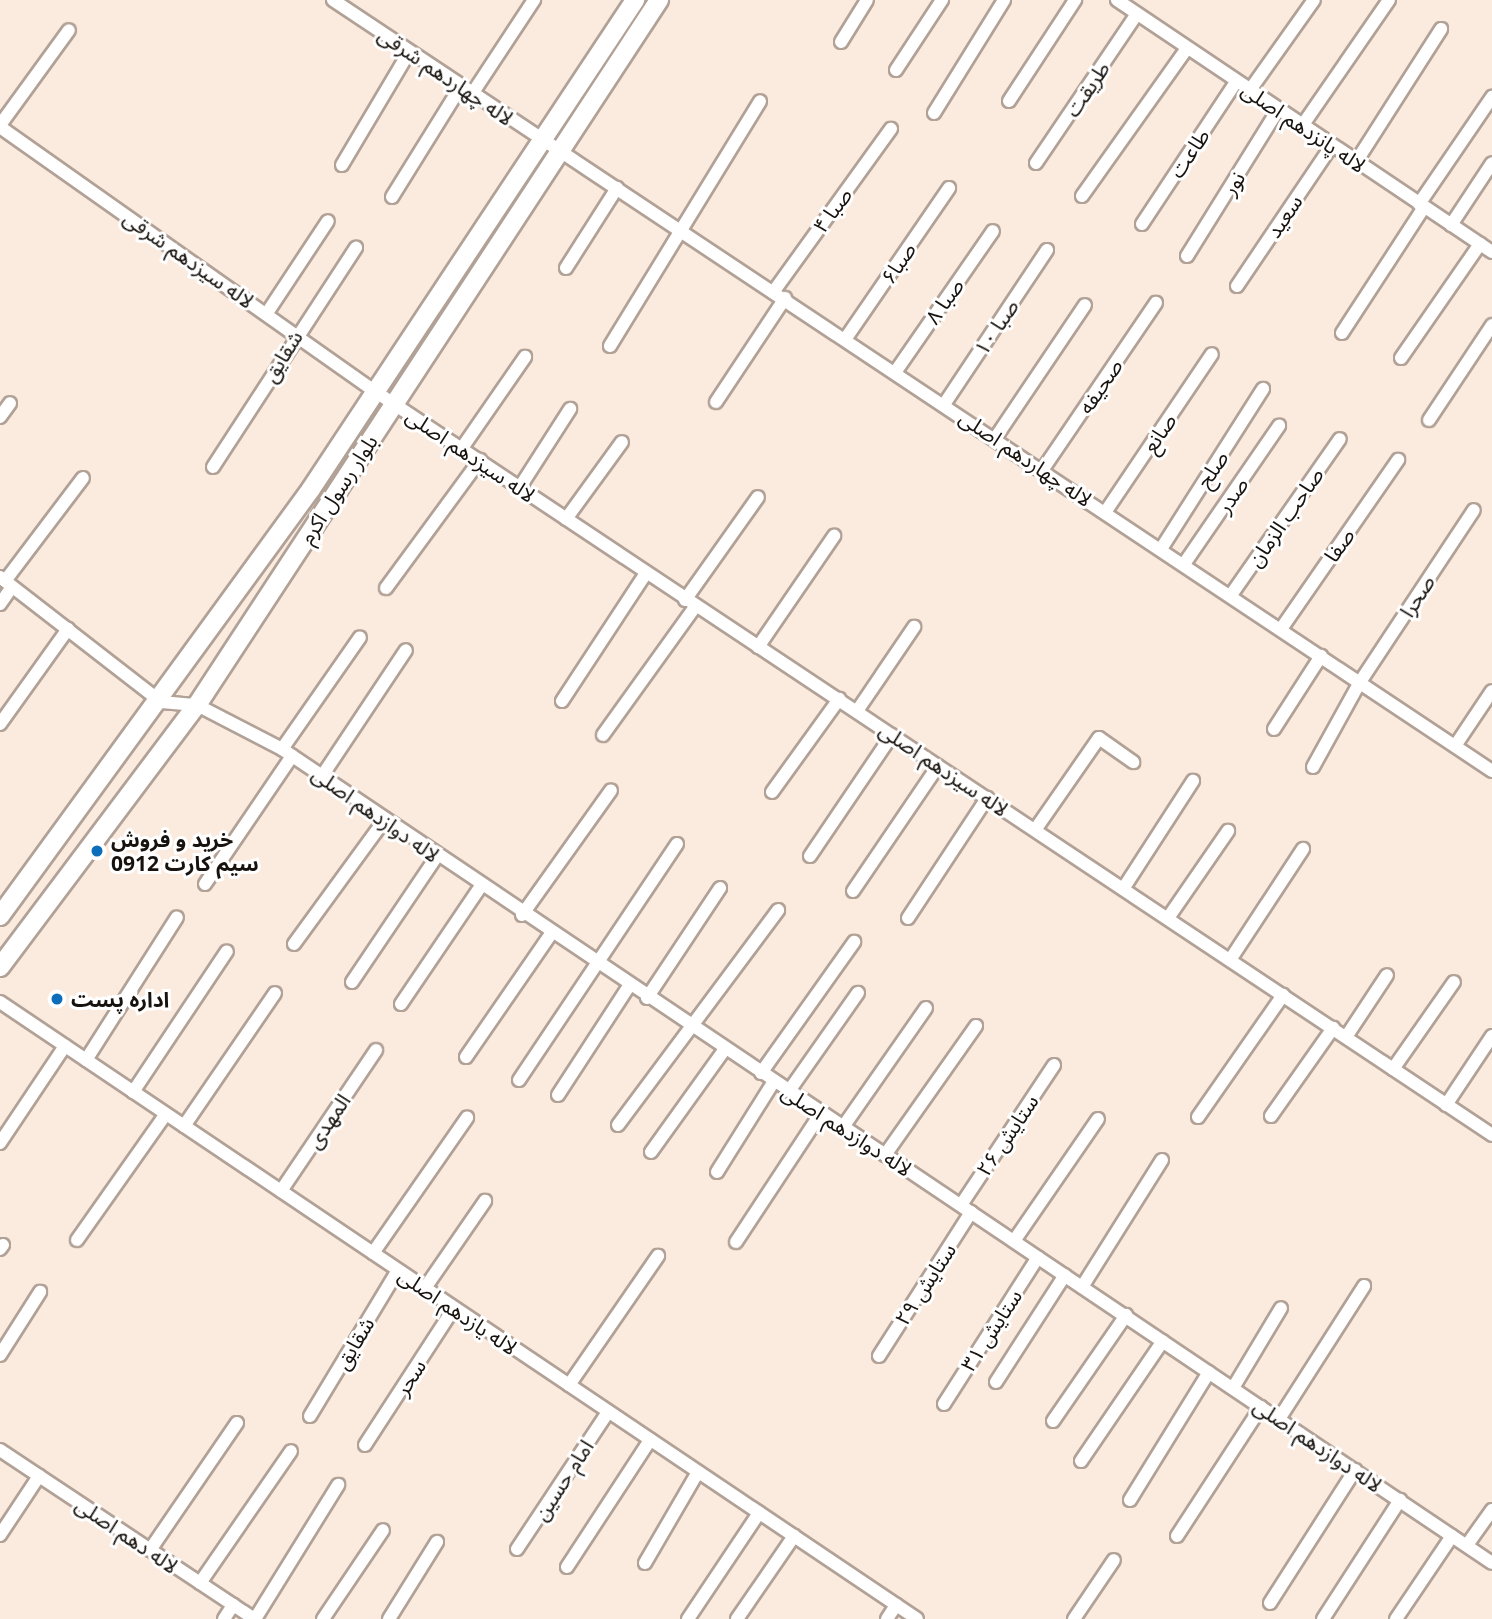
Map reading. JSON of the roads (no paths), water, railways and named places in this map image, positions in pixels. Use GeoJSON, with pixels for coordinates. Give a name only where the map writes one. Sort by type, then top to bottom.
{"type":"FeatureCollection","features":[{"type":"Feature","properties":{"kind":"main road","name":"بلوار رسول اکرم"},"geometry":{"type":"LineString","coordinates":[[0,916],[160,702],[376,392],[635,0]]}},
{"type":"Feature","properties":{"kind":"main road","name":"بلوار رسول اکرم"},"geometry":{"type":"LineString","coordinates":[[0,967],[197,705],[558,150],[659,0]]}},
{"type":"Feature","properties":{"kind":"street","name":"لاله چهاردهم شرقی"},"geometry":{"type":"LineString","coordinates":[[333,0],[558,150]]}},
{"type":"Feature","properties":{"kind":"street"},"geometry":{"type":"LineString","coordinates":[[392,197],[466,90],[534,0]]}},
{"type":"Feature","properties":{"kind":"street"},"geometry":{"type":"LineString","coordinates":[[841,42],[867,0]]}},
{"type":"Feature","properties":{"kind":"street"},"geometry":{"type":"LineString","coordinates":[[896,70],[942,0]]}},
{"type":"Feature","properties":{"kind":"street"},"geometry":{"type":"LineString","coordinates":[[934,113],[1004,0]]}},
{"type":"Feature","properties":{"kind":"street"},"geometry":{"type":"LineString","coordinates":[[1009,101],[1075,0]]}},
{"type":"Feature","properties":{"kind":"street","name":"لاله پانزدهم اصلی"},"geometry":{"type":"LineString","coordinates":[[1117,0],[1492,252]]}},
{"type":"Feature","properties":{"kind":"street"},"geometry":{"type":"LineString","coordinates":[[1250,90],[1314,0]]}},
{"type":"Feature","properties":{"kind":"street"},"geometry":{"type":"LineString","coordinates":[[1303,126],[1389,0]]}},
{"type":"Feature","properties":{"kind":"street","name":"طریقت"},"geometry":{"type":"LineString","coordinates":[[1036,163],[1137,14]]}},
{"type":"Feature","properties":{"kind":"street"},"geometry":{"type":"LineString","coordinates":[[1356,162],[1441,29]]}},
{"type":"Feature","properties":{"kind":"street"},"geometry":{"type":"LineString","coordinates":[[0,126],[69,30]]}},
{"type":"Feature","properties":{"kind":"street"},"geometry":{"type":"LineString","coordinates":[[1082,196],[1186,48]]}},
{"type":"Feature","properties":{"kind":"street"},"geometry":{"type":"LineString","coordinates":[[342,165],[409,52]]}},
{"type":"Feature","properties":{"kind":"street","name":"طاعت"},"geometry":{"type":"LineString","coordinates":[[1142,224],[1236,82]]}},
{"type":"Feature","properties":{"kind":"street"},"geometry":{"type":"LineString","coordinates":[[1342,333],[1492,97]]}},
{"type":"Feature","properties":{"kind":"street"},"geometry":{"type":"LineString","coordinates":[[610,346],[679,229],[761,100]]}},
{"type":"Feature","properties":{"kind":"street","name":"نور"},"geometry":{"type":"LineString","coordinates":[[1187,256],[1278,110]]}},
{"type":"Feature","properties":{"kind":"street","name":"لاله سیزدهم شرقی"},"geometry":{"type":"LineString","coordinates":[[0,126],[376,392]]}},
{"type":"Feature","properties":{"kind":"street","name":"صبا ۴"},"geometry":{"type":"LineString","coordinates":[[774,291],[891,129]]}},
{"type":"Feature","properties":{"kind":"street","name":"سعید"},"geometry":{"type":"LineString","coordinates":[[1237,286],[1332,145]]}},
{"type":"Feature","properties":{"kind":"street","name":"لاله چهاردهم اصلی"},"geometry":{"type":"LineString","coordinates":[[558,150],[945,403],[1492,771]]}},
{"type":"Feature","properties":{"kind":"street"},"geometry":{"type":"LineString","coordinates":[[1451,225],[1492,163]]}},
{"type":"Feature","properties":{"kind":"street"},"geometry":{"type":"LineString","coordinates":[[566,268],[617,188]]}},
{"type":"Feature","properties":{"kind":"street","name":"صبا۶"},"geometry":{"type":"LineString","coordinates":[[846,338],[949,188]]}},
{"type":"Feature","properties":{"kind":"street"},"geometry":{"type":"LineString","coordinates":[[267,313],[328,221]]}},
{"type":"Feature","properties":{"kind":"street","name":"صبا ۸"},"geometry":{"type":"LineString","coordinates":[[896,371],[993,231]]}},
{"type":"Feature","properties":{"kind":"street"},"geometry":{"type":"LineString","coordinates":[[1401,358],[1479,244]]}},
{"type":"Feature","properties":{"kind":"street","name":"شقایق"},"geometry":{"type":"LineString","coordinates":[[213,467],[295,334],[356,248]]}},
{"type":"Feature","properties":{"kind":"street","name":"صبا ۱۰"},"geometry":{"type":"LineString","coordinates":[[945,403],[1047,250]]}},
{"type":"Feature","properties":{"kind":"street"},"geometry":{"type":"LineString","coordinates":[[716,402],[785,298]]}},
{"type":"Feature","properties":{"kind":"street","name":"صحیفه"},"geometry":{"type":"LineString","coordinates":[[1043,469],[1156,303]]}},
{"type":"Feature","properties":{"kind":"street"},"geometry":{"type":"LineString","coordinates":[[996,438],[1086,304]]}},
{"type":"Feature","properties":{"kind":"street"},"geometry":{"type":"LineString","coordinates":[[1429,420],[1492,325]]}},
{"type":"Feature","properties":{"kind":"street","name":"صانع"},"geometry":{"type":"LineString","coordinates":[[1106,511],[1212,354]]}},
{"type":"Feature","properties":{"kind":"street"},"geometry":{"type":"LineString","coordinates":[[462,448],[525,357]]}},
{"type":"Feature","properties":{"kind":"street","name":"صلح"},"geometry":{"type":"LineString","coordinates":[[1161,548],[1264,389]]}},
{"type":"Feature","properties":{"kind":"street","name":"لاله سیزدهم اصلی"},"geometry":{"type":"LineString","coordinates":[[376,392],[1492,1135]]}},
{"type":"Feature","properties":{"kind":"street"},"geometry":{"type":"LineString","coordinates":[[0,417],[10,402]]}},
{"type":"Feature","properties":{"kind":"street"},"geometry":{"type":"LineString","coordinates":[[520,487],[570,409]]}},
{"type":"Feature","properties":{"kind":"street","name":"صدر"},"geometry":{"type":"LineString","coordinates":[[1184,564],[1279,426]]}},
{"type":"Feature","properties":{"kind":"street","name":"صاحب الزمان"},"geometry":{"type":"LineString","coordinates":[[1231,595],[1340,439]]}},
{"type":"Feature","properties":{"kind":"street"},"geometry":{"type":"LineString","coordinates":[[566,519],[622,442]]}},
{"type":"Feature","properties":{"kind":"street"},"geometry":{"type":"LineString","coordinates":[[386,589],[480,460]]}},
{"type":"Feature","properties":{"kind":"street","name":"صفا"},"geometry":{"type":"LineString","coordinates":[[1281,629],[1398,460]]}},
{"type":"Feature","properties":{"kind":"street"},"geometry":{"type":"LineString","coordinates":[[0,604],[6,582],[83,478]]}},
{"type":"Feature","properties":{"kind":"street"},"geometry":{"type":"LineString","coordinates":[[603,735],[758,497]]}},
{"type":"Feature","properties":{"kind":"street","name":"صحرا"},"geometry":{"type":"LineString","coordinates":[[1313,767],[1360,682],[1474,510]]}},
{"type":"Feature","properties":{"kind":"street"},"geometry":{"type":"LineString","coordinates":[[758,648],[834,536]]}},
{"type":"Feature","properties":{"kind":"street"},"geometry":{"type":"LineString","coordinates":[[562,701],[646,573]]}},
{"type":"Feature","properties":{"kind":"street"},"geometry":{"type":"LineString","coordinates":[[6,582],[160,702],[197,705]]}},
{"type":"Feature","properties":{"kind":"street"},"geometry":{"type":"LineString","coordinates":[[857,711],[914,627]]}},
{"type":"Feature","properties":{"kind":"street"},"geometry":{"type":"LineString","coordinates":[[0,724],[68,629]]}},
{"type":"Feature","properties":{"kind":"street"},"geometry":{"type":"LineString","coordinates":[[205,884],[360,637]]}},
{"type":"Feature","properties":{"kind":"street"},"geometry":{"type":"LineString","coordinates":[[322,776],[406,650]]}},
{"type":"Feature","properties":{"kind":"street"},"geometry":{"type":"LineString","coordinates":[[1274,729],[1321,656]]}},
{"type":"Feature","properties":{"kind":"street"},"geometry":{"type":"LineString","coordinates":[[1455,746],[1492,691]]}},
{"type":"Feature","properties":{"kind":"street"},"geometry":{"type":"LineString","coordinates":[[772,792],[839,699]]}},
{"type":"Feature","properties":{"kind":"street","name":"لاله دوازدهم اصلی"},"geometry":{"type":"LineString","coordinates":[[197,705],[287,752],[522,915],[1126,1315],[1492,1563]]}},
{"type":"Feature","properties":{"kind":"street"},"geometry":{"type":"LineString","coordinates":[[810,856],[892,735]]}},
{"type":"Feature","properties":{"kind":"street"},"geometry":{"type":"LineString","coordinates":[[1035,830],[1099,738],[1133,762]]}},
{"type":"Feature","properties":{"kind":"street"},"geometry":{"type":"LineString","coordinates":[[853,891],[938,766]]}},
{"type":"Feature","properties":{"kind":"street"},"geometry":{"type":"LineString","coordinates":[[1123,888],[1193,781]]}},
{"type":"Feature","properties":{"kind":"street"},"geometry":{"type":"LineString","coordinates":[[522,915],[611,790]]}},
{"type":"Feature","properties":{"kind":"street"},"geometry":{"type":"LineString","coordinates":[[908,918],[987,798]]}},
{"type":"Feature","properties":{"kind":"street"},"geometry":{"type":"LineString","coordinates":[[294,944],[385,819]]}},
{"type":"Feature","properties":{"kind":"street"},"geometry":{"type":"LineString","coordinates":[[1168,918],[1228,831]]}},
{"type":"Feature","properties":{"kind":"street"},"geometry":{"type":"LineString","coordinates":[[519,1080],[600,966],[677,844]]}},
{"type":"Feature","properties":{"kind":"street"},"geometry":{"type":"LineString","coordinates":[[1230,960],[1303,849]]}},
{"type":"Feature","properties":{"kind":"street"},"geometry":{"type":"LineString","coordinates":[[352,982],[438,856]]}},
{"type":"Feature","properties":{"kind":"street"},"geometry":{"type":"LineString","coordinates":[[401,1004],[481,886]]}},
{"type":"Feature","properties":{"kind":"street"},"geometry":{"type":"LineString","coordinates":[[647,998],[720,888]]}},
{"type":"Feature","properties":{"kind":"street"},"geometry":{"type":"LineString","coordinates":[[618,1125],[778,910]]}},
{"type":"Feature","properties":{"kind":"street"},"geometry":{"type":"LineString","coordinates":[[86,1060],[177,917]]}},
{"type":"Feature","properties":{"kind":"street"},"geometry":{"type":"LineString","coordinates":[[466,1057],[551,934]]}},
{"type":"Feature","properties":{"kind":"street"},"geometry":{"type":"LineString","coordinates":[[761,1073],[854,942]]}},
{"type":"Feature","properties":{"kind":"street"},"geometry":{"type":"LineString","coordinates":[[133,1092],[228,951]]}},
{"type":"Feature","properties":{"kind":"street"},"geometry":{"type":"LineString","coordinates":[[1346,1037],[1387,975]]}},
{"type":"Feature","properties":{"kind":"street"},"geometry":{"type":"LineString","coordinates":[[1394,1069],[1454,982]]}},
{"type":"Feature","properties":{"kind":"street"},"geometry":{"type":"LineString","coordinates":[[558,1095],[629,986]]}},
{"type":"Feature","properties":{"kind":"street"},"geometry":{"type":"LineString","coordinates":[[184,1126],[275,993]]}},
{"type":"Feature","properties":{"kind":"street"},"geometry":{"type":"LineString","coordinates":[[789,1091],[858,993]]}},
{"type":"Feature","properties":{"kind":"street"},"geometry":{"type":"LineString","coordinates":[[1198,1117],[1283,995]]}},
{"type":"Feature","properties":{"kind":"street","name":"لاله یازدهم اصلی"},"geometry":{"type":"LineString","coordinates":[[0,1002],[917,1619]]}},
{"type":"Feature","properties":{"kind":"street"},"geometry":{"type":"LineString","coordinates":[[843,1127],[926,1008]]}},
{"type":"Feature","properties":{"kind":"street"},"geometry":{"type":"LineString","coordinates":[[886,1155],[976,1026]]}},
{"type":"Feature","properties":{"kind":"street"},"geometry":{"type":"LineString","coordinates":[[1272,1116],[1333,1028]]}},
{"type":"Feature","properties":{"kind":"street"},"geometry":{"type":"LineString","coordinates":[[1446,1105],[1492,1036]]}},
{"type":"Feature","properties":{"kind":"street"},"geometry":{"type":"LineString","coordinates":[[0,1143],[65,1046]]}},
{"type":"Feature","properties":{"kind":"street"},"geometry":{"type":"LineString","coordinates":[[651,1152],[724,1049]]}},
{"type":"Feature","properties":{"kind":"street","name":"المهدی"},"geometry":{"type":"LineString","coordinates":[[281,1191],[376,1050]]}},
{"type":"Feature","properties":{"kind":"street","name":"ستایش ۲۶"},"geometry":{"type":"LineString","coordinates":[[966,1209],[1054,1065]]}},
{"type":"Feature","properties":{"kind":"street"},"geometry":{"type":"LineString","coordinates":[[717,1172],[774,1082]]}},
{"type":"Feature","properties":{"kind":"street"},"geometry":{"type":"LineString","coordinates":[[736,1242],[821,1113]]}},
{"type":"Feature","properties":{"kind":"street"},"geometry":{"type":"LineString","coordinates":[[77,1240],[166,1114]]}},
{"type":"Feature","properties":{"kind":"street"},"geometry":{"type":"LineString","coordinates":[[373,1253],[467,1118]]}},
{"type":"Feature","properties":{"kind":"street"},"geometry":{"type":"LineString","coordinates":[[1014,1241],[1098,1119]]}},
{"type":"Feature","properties":{"kind":"street"},"geometry":{"type":"LineString","coordinates":[[1082,1287],[1162,1160]]}},
{"type":"Feature","properties":{"kind":"street"},"geometry":{"type":"LineString","coordinates":[[425,1288],[485,1200]]}},
{"type":"Feature","properties":{"kind":"street","name":"ستایش ۲۹"},"geometry":{"type":"LineString","coordinates":[[879,1356],[966,1209]]}},
{"type":"Feature","properties":{"kind":"street"},"geometry":{"type":"LineString","coordinates":[[569,1385],[658,1255]]}},
{"type":"Feature","properties":{"kind":"street","name":"ستایش ۳۱"},"geometry":{"type":"LineString","coordinates":[[943,1404],[1038,1257]]}},
{"type":"Feature","properties":{"kind":"street","name":"شقایق"},"geometry":{"type":"LineString","coordinates":[[310,1416],[398,1270]]}},
{"type":"Feature","properties":{"kind":"street"},"geometry":{"type":"LineString","coordinates":[[996,1382],[1065,1275]]}},
{"type":"Feature","properties":{"kind":"street"},"geometry":{"type":"LineString","coordinates":[[1279,1419],[1364,1286]]}},
{"type":"Feature","properties":{"kind":"street"},"geometry":{"type":"LineString","coordinates":[[0,1355],[40,1292]]}},
{"type":"Feature","properties":{"kind":"street","name":"سحر"},"geometry":{"type":"LineString","coordinates":[[365,1445],[454,1308]]}},
{"type":"Feature","properties":{"kind":"street"},"geometry":{"type":"LineString","coordinates":[[1233,1388],[1280,1308]]}},
{"type":"Feature","properties":{"kind":"street"},"geometry":{"type":"LineString","coordinates":[[1053,1422],[1126,1315]]}},
{"type":"Feature","properties":{"kind":"street"},"geometry":{"type":"LineString","coordinates":[[1081,1461],[1163,1341]]}},
{"type":"Feature","properties":{"kind":"street"},"geometry":{"type":"LineString","coordinates":[[1130,1500],[1209,1372]]}},
{"type":"Feature","properties":{"kind":"street"},"geometry":{"type":"LineString","coordinates":[[1177,1536],[1261,1407]]}},
{"type":"Feature","properties":{"kind":"street","name":"امام حسین"},"geometry":{"type":"LineString","coordinates":[[517,1549],[608,1412]]}},
{"type":"Feature","properties":{"kind":"street"},"geometry":{"type":"LineString","coordinates":[[150,1550],[237,1423]]}},
{"type":"Feature","properties":{"kind":"street"},"geometry":{"type":"LineString","coordinates":[[566,1567],[650,1440]]}},
{"type":"Feature","properties":{"kind":"street","name":"لاله دهم اصلی"},"geometry":{"type":"LineString","coordinates":[[0,1451],[254,1619]]}},
{"type":"Feature","properties":{"kind":"street"},"geometry":{"type":"LineString","coordinates":[[200,1583],[291,1451]]}},
{"type":"Feature","properties":{"kind":"street"},"geometry":{"type":"LineString","coordinates":[[1270,1603],[1355,1470]]}},
{"type":"Feature","properties":{"kind":"street"},"geometry":{"type":"LineString","coordinates":[[645,1563],[698,1472]]}},
{"type":"Feature","properties":{"kind":"street"},"geometry":{"type":"LineString","coordinates":[[0,1535],[39,1476]]}},
{"type":"Feature","properties":{"kind":"street"},"geometry":{"type":"LineString","coordinates":[[254,1619],[338,1485]]}},
{"type":"Feature","properties":{"kind":"street"},"geometry":{"type":"LineString","coordinates":[[1323,1619],[1400,1500]]}},
{"type":"Feature","properties":{"kind":"street"},"geometry":{"type":"LineString","coordinates":[[1467,1545],[1492,1510]]}},
{"type":"Feature","properties":{"kind":"street"},"geometry":{"type":"LineString","coordinates":[[688,1619],[760,1513]]}},
{"type":"Feature","properties":{"kind":"street"},"geometry":{"type":"LineString","coordinates":[[323,1619],[383,1530]]}},
{"type":"Feature","properties":{"kind":"street"},"geometry":{"type":"LineString","coordinates":[[737,1619],[794,1536]]}},
{"type":"Feature","properties":{"kind":"street"},"geometry":{"type":"LineString","coordinates":[[1396,1619],[1452,1536]]}},
{"type":"Feature","properties":{"kind":"street"},"geometry":{"type":"LineString","coordinates":[[389,1619],[437,1542]]}},
{"type":"Feature","properties":{"kind":"street"},"geometry":{"type":"LineString","coordinates":[[1074,1619],[1114,1560]]}},
{"type":"Feature","properties":{"kind":"street"},"geometry":{"type":"LineString","coordinates":[[224,1619],[233,1605]]}},
{"type":"Feature","properties":{"kind":"street"},"geometry":{"type":"LineString","coordinates":[[887,1619],[896,1605]]}},
{"type":"Feature","properties":{"kind":"place","name":"خرید و فروش سیم کارت 0912"},"geometry":{"type":"Point","coordinates":[97,851]}},
{"type":"Feature","properties":{"kind":"place","name":"اداره پست"},"geometry":{"type":"Point","coordinates":[57,999]}}]}
